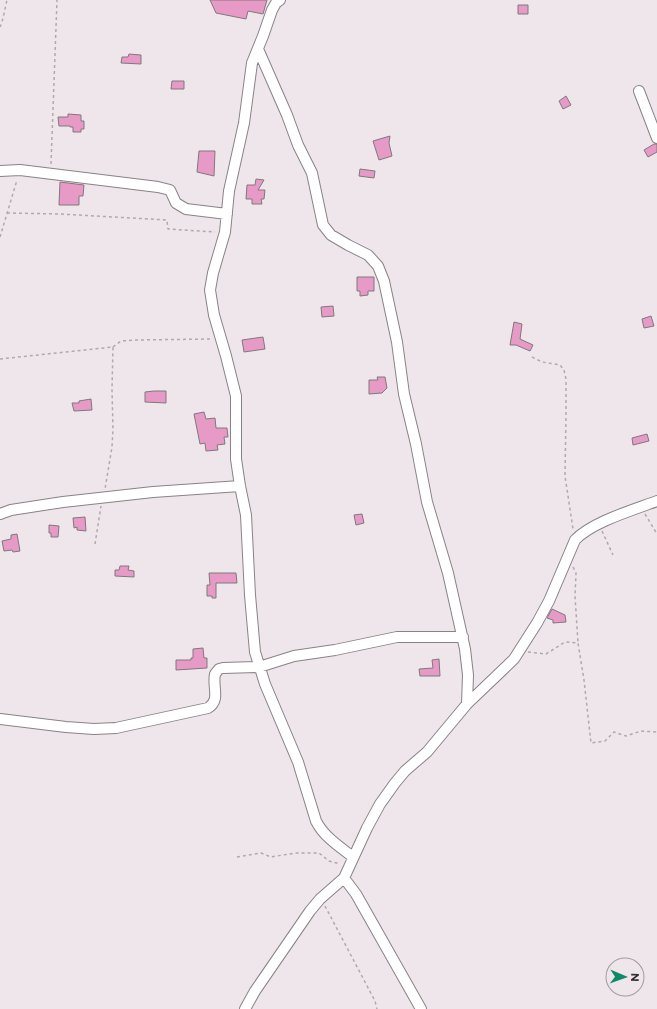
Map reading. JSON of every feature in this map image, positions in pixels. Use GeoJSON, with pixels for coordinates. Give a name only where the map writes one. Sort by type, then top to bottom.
{"type":"FeatureCollection","features":[{"type":"Feature","properties":{"kind":"street"},"geometry":{"type":"LineString","coordinates":[[280,0],[276,3],[272,10],[252,63],[244,123],[233,167],[225,232],[213,273],[210,290],[214,315],[236,396],[237,469],[246,515],[255,652],[259,667],[298,762],[318,825],[351,862]]}},
{"type":"Feature","properties":{"kind":"street"},"geometry":{"type":"LineString","coordinates":[[258,49],[287,115],[298,145],[312,173],[323,224],[331,234],[368,255],[378,266],[381,273],[392,319],[404,394],[416,444],[427,502],[448,573],[463,637],[468,675],[467,704]]}},
{"type":"Feature","properties":{"kind":"street"},"geometry":{"type":"LineString","coordinates":[[639,91],[657,138]]}},
{"type":"Feature","properties":{"kind":"street"},"geometry":{"type":"LineString","coordinates":[[0,171],[20,170],[165,188],[172,192],[176,203],[186,209],[227,214]]}},
{"type":"Feature","properties":{"kind":"street"},"geometry":{"type":"LineString","coordinates":[[0,514],[11,510],[41,505],[153,492],[240,486]]}},
{"type":"Feature","properties":{"kind":"street"},"geometry":{"type":"LineString","coordinates":[[245,1009],[255,991],[295,932],[320,899],[344,878],[377,810],[395,783],[405,771],[427,752],[467,704],[514,659],[550,600],[575,540],[581,534],[599,524],[657,501]]}},
{"type":"Feature","properties":{"kind":"street"},"geometry":{"type":"LineString","coordinates":[[0,719],[94,729],[127,726],[208,708],[214,704],[215,701],[214,678],[216,671],[219,669],[228,667],[259,667],[294,656],[397,638],[463,637]]}},
{"type":"Feature","properties":{"kind":"street"},"geometry":{"type":"LineString","coordinates":[[344,878],[356,894],[421,1009]]}},
{"type":"Feature","properties":{"kind":"path"},"geometry":{"type":"LineString","coordinates":[[0,27],[3,22],[2,18],[7,0]]}},
{"type":"Feature","properties":{"kind":"path"},"geometry":{"type":"LineString","coordinates":[[51,174],[57,0]]}},
{"type":"Feature","properties":{"kind":"path"},"geometry":{"type":"LineString","coordinates":[[0,236],[20,170]]}},
{"type":"Feature","properties":{"kind":"path"},"geometry":{"type":"LineString","coordinates":[[7,213],[167,220],[168,229],[225,232]]}},
{"type":"Feature","properties":{"kind":"path"},"geometry":{"type":"LineString","coordinates":[[0,359],[113,347],[121,341],[220,338]]}},
{"type":"Feature","properties":{"kind":"path"},"geometry":{"type":"LineString","coordinates":[[95,544],[112,447],[113,347]]}},
{"type":"Feature","properties":{"kind":"path"},"geometry":{"type":"LineString","coordinates":[[532,357],[542,362],[560,365],[564,370],[566,379],[565,476],[575,540]]}},
{"type":"Feature","properties":{"kind":"path"},"geometry":{"type":"LineString","coordinates":[[641,507],[657,534]]}},
{"type":"Feature","properties":{"kind":"path"},"geometry":{"type":"LineString","coordinates":[[599,524],[612,555]]}},
{"type":"Feature","properties":{"kind":"path"},"geometry":{"type":"LineString","coordinates":[[570,550],[571,561],[576,573],[574,596],[578,643],[591,743],[605,741],[614,732],[626,736],[641,731],[657,732]]}},
{"type":"Feature","properties":{"kind":"path"},"geometry":{"type":"LineString","coordinates":[[514,659],[529,652],[546,654],[565,642],[578,643]]}},
{"type":"Feature","properties":{"kind":"path"},"geometry":{"type":"LineString","coordinates":[[237,857],[261,853],[271,858],[295,853],[319,853],[329,861],[351,862]]}},
{"type":"Feature","properties":{"kind":"path"},"geometry":{"type":"LineString","coordinates":[[320,899],[328,909],[372,995],[377,1009]]}},
{"type":"Feature","properties":{"kind":"building"},"geometry":{"type":"Polygon","coordinates":[[[210,0],[267,0],[263,14],[248,11],[246,19],[216,13],[210,0]]]}},
{"type":"Feature","properties":{"kind":"building"},"geometry":{"type":"Polygon","coordinates":[[[518,5],[528,5],[528,14],[518,14],[518,5]]]}},
{"type":"Feature","properties":{"kind":"building"},"geometry":{"type":"Polygon","coordinates":[[[129,54],[141,55],[141,64],[121,63],[122,57],[128,57],[129,54]]]}},
{"type":"Feature","properties":{"kind":"building"},"geometry":{"type":"Polygon","coordinates":[[[172,81],[184,81],[184,89],[171,89],[172,81]]]}},
{"type":"Feature","properties":{"kind":"building"},"geometry":{"type":"Polygon","coordinates":[[[566,96],[571,105],[563,109],[559,101],[566,96]]]}},
{"type":"Feature","properties":{"kind":"building"},"geometry":{"type":"Polygon","coordinates":[[[68,114],[81,115],[81,121],[84,121],[84,129],[81,129],[81,132],[73,132],[73,127],[70,126],[59,126],[58,117],[68,117],[68,114]]]}},
{"type":"Feature","properties":{"kind":"building"},"geometry":{"type":"Polygon","coordinates":[[[390,136],[389,143],[392,156],[379,160],[373,141],[390,136]]]}},
{"type":"Feature","properties":{"kind":"building"},"geometry":{"type":"Polygon","coordinates":[[[654,144],[657,144],[657,152],[648,157],[644,150],[654,144]]]}},
{"type":"Feature","properties":{"kind":"building"},"geometry":{"type":"Polygon","coordinates":[[[199,151],[215,151],[214,176],[197,172],[199,151]]]}},
{"type":"Feature","properties":{"kind":"building"},"geometry":{"type":"Polygon","coordinates":[[[360,169],[375,171],[374,178],[359,176],[360,169]]]}},
{"type":"Feature","properties":{"kind":"building"},"geometry":{"type":"Polygon","coordinates":[[[256,179],[264,180],[258,190],[265,190],[264,199],[261,199],[262,204],[252,204],[252,199],[246,199],[247,185],[255,185],[256,179]]]}},
{"type":"Feature","properties":{"kind":"building"},"geometry":{"type":"Polygon","coordinates":[[[60,182],[84,185],[83,196],[79,196],[79,205],[59,205],[60,182]]]}},
{"type":"Feature","properties":{"kind":"building"},"geometry":{"type":"Polygon","coordinates":[[[357,277],[374,277],[374,291],[368,291],[368,295],[360,296],[360,291],[357,291],[357,277]]]}},
{"type":"Feature","properties":{"kind":"building"},"geometry":{"type":"Polygon","coordinates":[[[333,306],[334,316],[322,317],[321,307],[333,306]]]}},
{"type":"Feature","properties":{"kind":"building"},"geometry":{"type":"Polygon","coordinates":[[[651,316],[654,326],[644,328],[642,319],[651,316]]]}},
{"type":"Feature","properties":{"kind":"building"},"geometry":{"type":"Polygon","coordinates":[[[514,322],[522,324],[520,339],[533,345],[530,351],[516,345],[510,345],[514,322]]]}},
{"type":"Feature","properties":{"kind":"building"},"geometry":{"type":"Polygon","coordinates":[[[263,337],[265,349],[244,352],[242,340],[263,337]]]}},
{"type":"Feature","properties":{"kind":"building"},"geometry":{"type":"Polygon","coordinates":[[[377,377],[385,377],[387,388],[382,393],[369,394],[369,380],[378,380],[377,377]]]}},
{"type":"Feature","properties":{"kind":"building"},"geometry":{"type":"Polygon","coordinates":[[[166,391],[166,403],[145,402],[145,392],[166,391]]]}},
{"type":"Feature","properties":{"kind":"building"},"geometry":{"type":"Polygon","coordinates":[[[91,399],[92,410],[74,411],[72,403],[79,403],[79,401],[91,399]]]}},
{"type":"Feature","properties":{"kind":"building"},"geometry":{"type":"Polygon","coordinates":[[[204,412],[206,419],[215,418],[216,428],[227,428],[228,437],[224,437],[225,444],[217,445],[218,450],[206,451],[205,443],[200,444],[194,414],[204,412]]]}},
{"type":"Feature","properties":{"kind":"building"},"geometry":{"type":"Polygon","coordinates":[[[647,434],[649,441],[633,445],[632,438],[647,434]]]}},
{"type":"Feature","properties":{"kind":"building"},"geometry":{"type":"Polygon","coordinates":[[[362,514],[364,523],[356,525],[354,515],[362,514]]]}},
{"type":"Feature","properties":{"kind":"building"},"geometry":{"type":"Polygon","coordinates":[[[85,517],[86,531],[77,530],[77,527],[74,528],[73,518],[85,517]]]}},
{"type":"Feature","properties":{"kind":"building"},"geometry":{"type":"Polygon","coordinates":[[[49,525],[59,526],[58,537],[51,537],[51,533],[49,533],[49,525]]]}},
{"type":"Feature","properties":{"kind":"building"},"geometry":{"type":"Polygon","coordinates":[[[17,534],[20,551],[4,551],[2,541],[11,539],[11,535],[17,534]]]}},
{"type":"Feature","properties":{"kind":"building"},"geometry":{"type":"Polygon","coordinates":[[[120,566],[129,566],[128,570],[134,571],[134,577],[115,576],[115,570],[119,570],[120,566]]]}},
{"type":"Feature","properties":{"kind":"building"},"geometry":{"type":"Polygon","coordinates":[[[209,573],[236,573],[237,583],[216,583],[216,598],[212,598],[212,596],[207,596],[207,585],[210,585],[209,573]]]}},
{"type":"Feature","properties":{"kind":"building"},"geometry":{"type":"Polygon","coordinates":[[[552,609],[565,615],[566,622],[553,623],[553,620],[547,618],[552,609]]]}},
{"type":"Feature","properties":{"kind":"building"},"geometry":{"type":"Polygon","coordinates":[[[203,648],[204,658],[207,658],[207,668],[176,670],[176,660],[191,660],[191,658],[193,658],[193,649],[203,648]]]}},
{"type":"Feature","properties":{"kind":"building"},"geometry":{"type":"Polygon","coordinates":[[[439,659],[440,676],[420,676],[419,669],[433,668],[432,660],[439,659]]]}}]}
